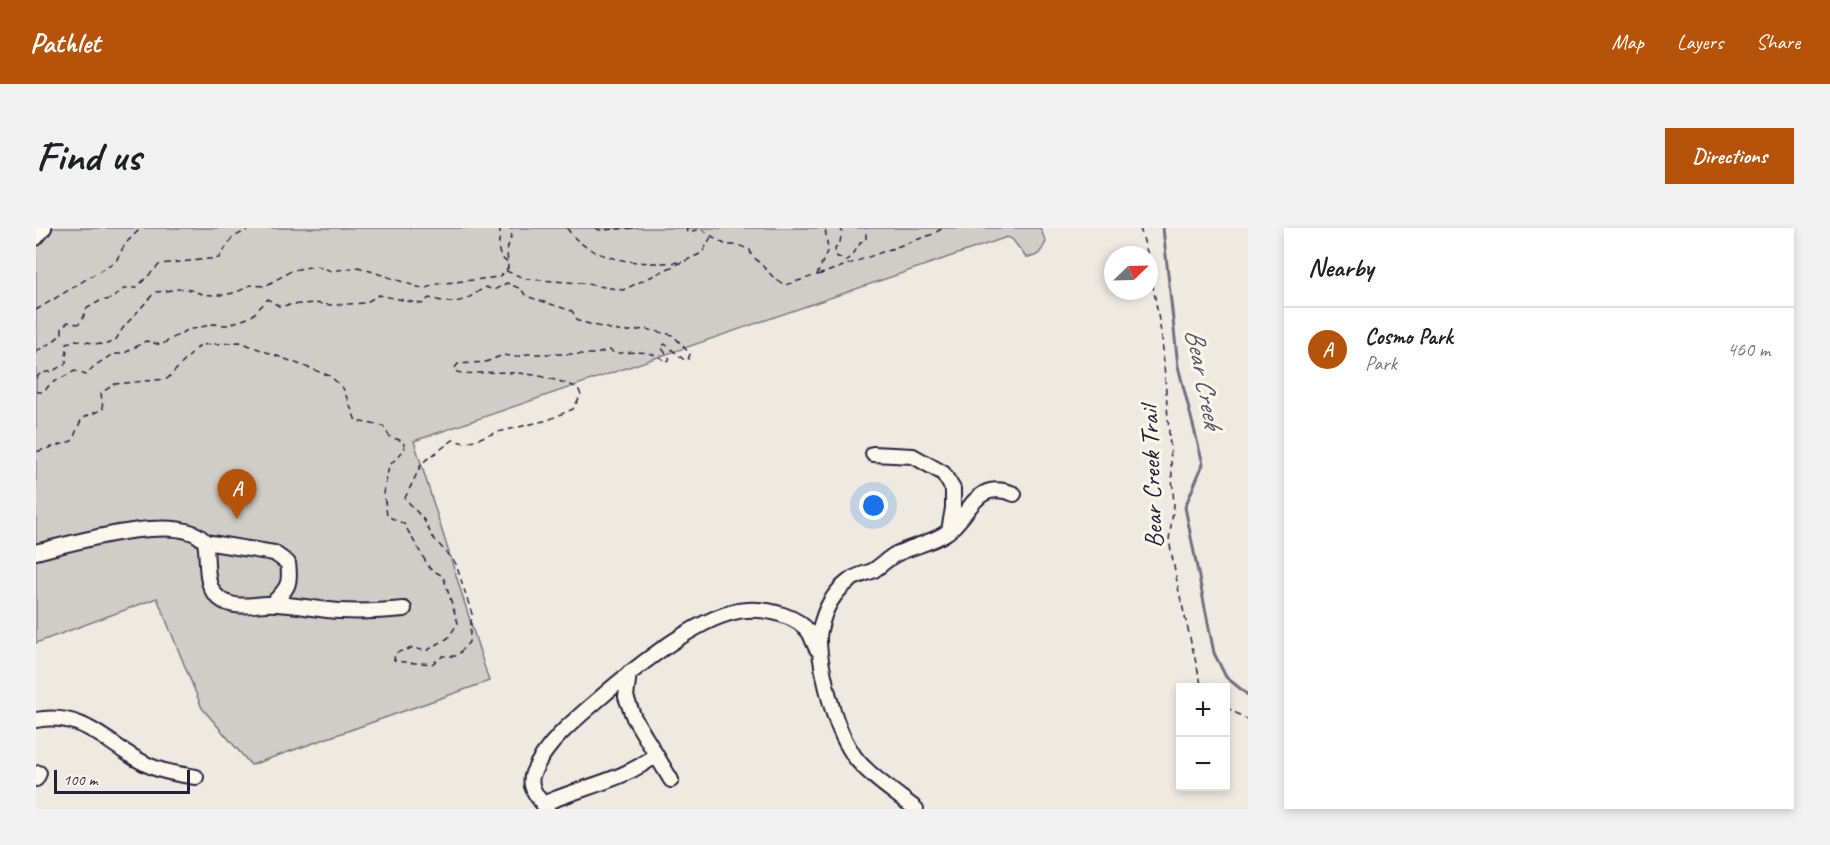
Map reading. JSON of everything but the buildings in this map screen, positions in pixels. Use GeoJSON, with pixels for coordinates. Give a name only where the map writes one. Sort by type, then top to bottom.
{"type":"FeatureCollection","features":[{"type":"Feature","properties":{"kind":"lane"},"geometry":{"type":"LineString","coordinates":[[36,238],[44,228]]}},
{"type":"Feature","properties":{"kind":"lane"},"geometry":{"type":"LineString","coordinates":[[873,454],[913,456],[943,473],[953,489],[953,508],[949,531]]}},
{"type":"Feature","properties":{"kind":"lane"},"geometry":{"type":"LineString","coordinates":[[820,656],[819,632],[832,598],[851,579],[873,571],[896,554],[930,542],[949,531],[963,516],[973,500],[988,492],[1001,489],[1014,494]]}},
{"type":"Feature","properties":{"kind":"lane"},"geometry":{"type":"LineString","coordinates":[[36,552],[79,540],[128,531],[180,530],[202,538],[205,542],[211,588],[218,598],[228,603],[245,606],[273,603],[338,611],[377,612],[404,609]]}},
{"type":"Feature","properties":{"kind":"lane"},"geometry":{"type":"LineString","coordinates":[[205,542],[274,553],[288,563],[290,577],[286,590],[273,603]]}},
{"type":"Feature","properties":{"kind":"lane"},"geometry":{"type":"LineString","coordinates":[[656,754],[641,767],[610,781],[569,793],[545,807],[533,791],[532,775],[549,747],[579,716],[643,662],[718,617],[745,609],[769,610],[792,618],[809,632],[820,656],[840,731],[855,758],[916,809]]}},
{"type":"Feature","properties":{"kind":"lane"},"geometry":{"type":"LineString","coordinates":[[629,673],[626,697],[634,718],[671,780]]}},
{"type":"Feature","properties":{"kind":"lane"},"geometry":{"type":"LineString","coordinates":[[36,720],[70,720],[104,735],[134,758],[155,769],[196,777]]}},
{"type":"Feature","properties":{"kind":"path"},"geometry":{"type":"LineString","coordinates":[[36,310],[116,261],[125,244],[141,228]]}},
{"type":"Feature","properties":{"kind":"path"},"geometry":{"type":"LineString","coordinates":[[36,351],[54,342],[62,334],[62,327],[68,322],[78,324],[82,321],[86,309],[100,301],[111,299],[125,288],[136,288],[160,264],[219,258],[232,238],[250,228]]}},
{"type":"Feature","properties":{"kind":"path"},"geometry":{"type":"LineString","coordinates":[[500,228],[498,248],[500,256],[508,262]]}},
{"type":"Feature","properties":{"kind":"path"},"geometry":{"type":"LineString","coordinates":[[36,378],[41,373],[53,371],[66,363],[67,343],[76,340],[104,345],[115,340],[155,292],[170,292],[183,288],[205,295],[229,294],[242,291],[250,285],[265,286],[293,270],[316,266],[332,271],[358,267],[424,289],[436,284],[500,277],[508,268],[507,250],[512,233],[511,228]]}},
{"type":"Feature","properties":{"kind":"path"},"geometry":{"type":"LineString","coordinates":[[567,228],[589,250],[606,255],[624,260],[662,263],[684,261]]}},
{"type":"Feature","properties":{"kind":"path"},"geometry":{"type":"LineString","coordinates":[[596,228],[599,230],[636,228]]}},
{"type":"Feature","properties":{"kind":"path"},"geometry":{"type":"LineString","coordinates":[[688,228],[687,232],[700,229],[726,246],[738,244],[750,250],[751,254],[775,279],[785,285],[933,234],[943,228]]}},
{"type":"Feature","properties":{"kind":"path"},"geometry":{"type":"LineString","coordinates":[[817,275],[828,249],[825,228]]}},
{"type":"Feature","properties":{"kind":"path"},"geometry":{"type":"LineString","coordinates":[[839,228],[842,230],[840,242],[835,249],[836,256],[847,261],[861,242],[866,240],[866,228]]}},
{"type":"Feature","properties":{"kind":"path"},"geometry":{"type":"LineString","coordinates":[[1140,228],[1145,246]]}},
{"type":"Feature","properties":{"kind":"path"},"geometry":{"type":"LineString","coordinates":[[506,271],[527,279],[581,283],[623,290],[702,253],[711,236]]}},
{"type":"Feature","properties":{"kind":"path"},"geometry":{"type":"LineString","coordinates":[[36,392],[44,392],[50,384],[75,371],[86,375],[94,366],[113,354],[123,354],[146,341],[161,345],[185,331],[213,324],[227,325],[251,317],[268,299],[279,306],[313,303],[332,305],[365,303],[379,294],[422,304],[429,298],[451,303],[468,299],[485,287],[494,290],[507,283],[520,289],[526,296],[572,311],[578,321],[591,326],[622,332],[646,329],[673,335],[690,354],[688,360],[683,359],[665,344],[661,347],[670,359],[666,362],[659,356],[648,353],[614,353],[610,350],[596,354],[527,354],[516,357],[503,355],[486,362],[458,364],[454,369],[465,374],[516,371],[557,379],[578,388],[581,395],[573,409],[548,420],[465,443],[453,440],[422,463],[405,498],[424,520],[432,536],[456,564],[472,614],[469,642],[457,656],[443,656],[432,664],[404,663],[394,660],[395,653],[413,648],[426,651],[448,638],[458,623],[443,576],[430,569],[404,524],[387,516],[384,492],[389,466],[405,449],[403,441],[390,437],[383,426],[356,421],[343,388],[330,376],[240,342],[200,345],[167,379],[115,384],[101,393],[103,409],[82,418],[72,441],[36,452]]}},
{"type":"Feature","properties":{"kind":"path","name":"Bear Creek Trail"},"geometry":{"type":"LineString","coordinates":[[1155,300],[1162,338],[1174,505],[1169,540],[1201,683]]}},
{"type":"Feature","properties":{"kind":"path"},"geometry":{"type":"LineString","coordinates":[[1230,709],[1248,720]]}},
{"type":"Feature","properties":{"kind":"shaded area"},"geometry":{"type":"Polygon","coordinates":[[[36,228],[1040,228],[1046,242],[1039,254],[1026,257],[1012,239],[1007,237],[414,441],[489,681],[251,765],[202,708],[157,598],[36,643],[36,228]]]}},
{"type":"Feature","properties":{"kind":"waterway","name":"Bear Creek"},"geometry":{"type":"LineString","coordinates":[[1163,228],[1178,366],[1203,464],[1185,507],[1214,653],[1226,677],[1248,695]]}},
{"type":"Feature","properties":{"kind":"place","name":"Cosmo Park"},"geometry":{"type":"Point","coordinates":[237,519]}}]}
